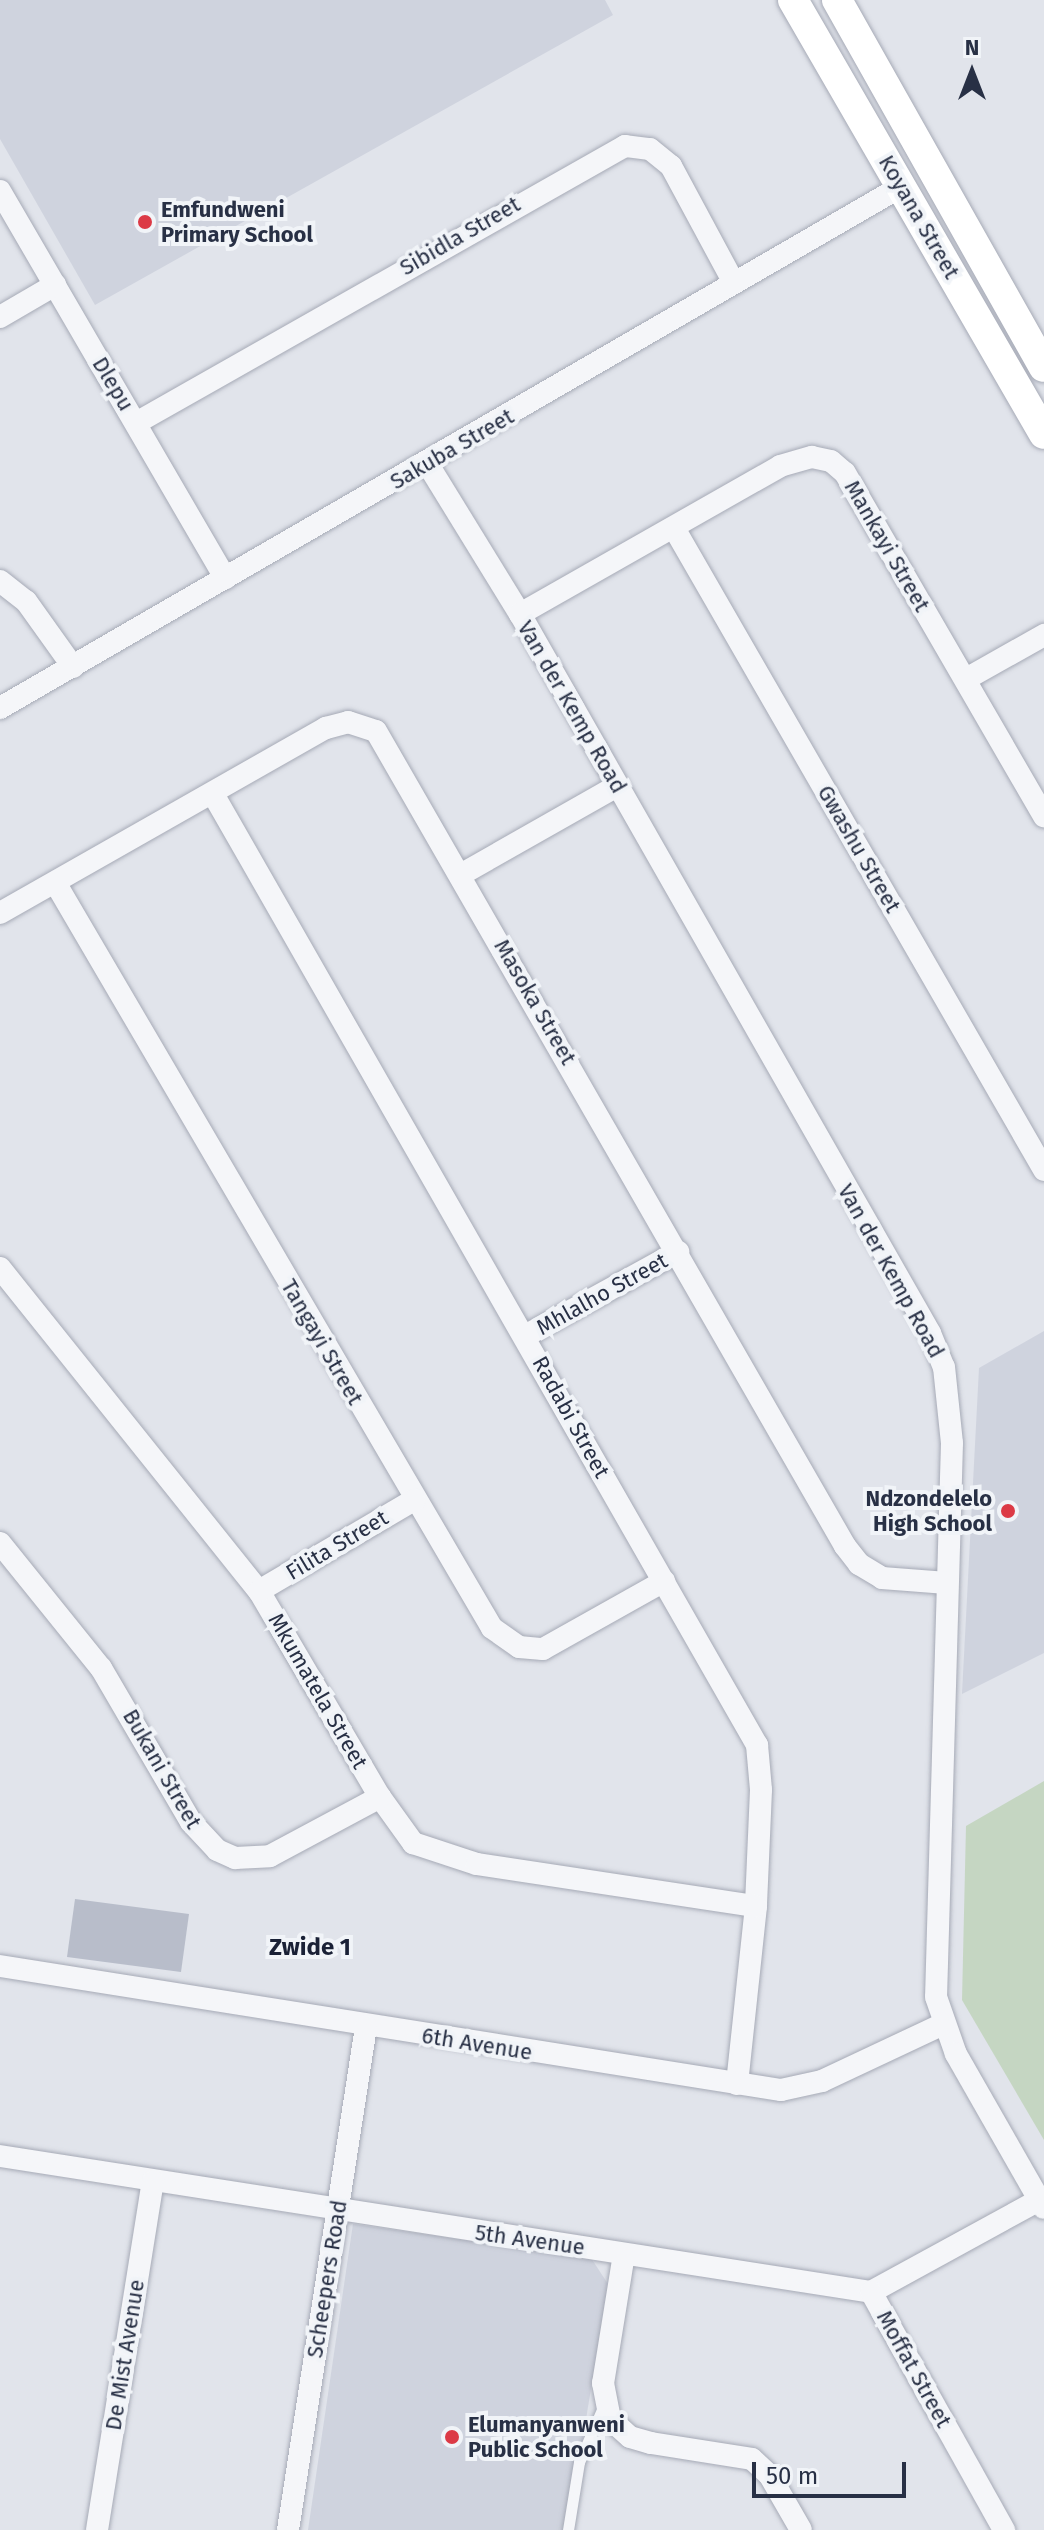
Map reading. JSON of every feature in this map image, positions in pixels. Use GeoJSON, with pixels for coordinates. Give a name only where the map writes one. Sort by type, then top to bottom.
{"type":"FeatureCollection","features":[{"type":"Feature","properties":{"kind":"main road","name":"Koyana Street"},"geometry":{"type":"LineString","coordinates":[[793,0],[1044,434]]}},
{"type":"Feature","properties":{"kind":"main road","name":"Koyana Street"},"geometry":{"type":"LineString","coordinates":[[837,0],[1044,367]]}},
{"type":"Feature","properties":{"kind":"street","name":"Sibidla Street"},"geometry":{"type":"LineString","coordinates":[[136,423],[625,146],[650,149],[671,166],[734,283]]}},
{"type":"Feature","properties":{"kind":"street","name":"Sakuba Street"},"geometry":{"type":"LineString","coordinates":[[0,708],[902,186]]}},
{"type":"Feature","properties":{"kind":"street","name":"Dlepu"},"geometry":{"type":"LineString","coordinates":[[0,191],[225,578]]}},
{"type":"Feature","properties":{"kind":"street"},"geometry":{"type":"LineString","coordinates":[[0,317],[55,285]]}},
{"type":"Feature","properties":{"kind":"street","name":"Mankayi Street"},"geometry":{"type":"LineString","coordinates":[[520,614],[780,466],[812,457],[831,461],[845,473],[1044,816]]}},
{"type":"Feature","properties":{"kind":"street","name":"Van der Kemp Road"},"geometry":{"type":"LineString","coordinates":[[427,463],[520,614],[930,1333],[944,1367],[952,1415],[934,1946],[943,2024],[1042,2204]]}},
{"type":"Feature","properties":{"kind":"street","name":"Gwashu Street"},"geometry":{"type":"LineString","coordinates":[[674,528],[1044,1170]]}},
{"type":"Feature","properties":{"kind":"street"},"geometry":{"type":"LineString","coordinates":[[0,581],[26,601],[73,667]]}},
{"type":"Feature","properties":{"kind":"street"},"geometry":{"type":"LineString","coordinates":[[966,679],[1044,635]]}},
{"type":"Feature","properties":{"kind":"street","name":"Masoka Street"},"geometry":{"type":"LineString","coordinates":[[0,913],[56,884],[326,728],[359,724],[382,737],[859,1564],[882,1578],[947,1583]]}},
{"type":"Feature","properties":{"kind":"street"},"geometry":{"type":"LineString","coordinates":[[462,874],[617,786]]}},
{"type":"Feature","properties":{"kind":"street","name":"Radabi Street"},"geometry":{"type":"LineString","coordinates":[[213,794],[757,1745],[761,1790],[756,1906],[737,2084]]}},
{"type":"Feature","properties":{"kind":"street","name":"Tangayi Street"},"geometry":{"type":"LineString","coordinates":[[56,884],[480,1611],[504,1638],[519,1647],[556,1645],[664,1581]]}},
{"type":"Feature","properties":{"kind":"street","name":"Mhlalho Street"},"geometry":{"type":"LineString","coordinates":[[525,1336],[678,1252]]}},
{"type":"Feature","properties":{"kind":"street","name":"Mkumatela Street"},"geometry":{"type":"LineString","coordinates":[[0,1268],[259,1591],[380,1797],[413,1843],[447,1857],[756,1906]]}},
{"type":"Feature","properties":{"kind":"street","name":"Filita Street"},"geometry":{"type":"LineString","coordinates":[[259,1591],[414,1500]]}},
{"type":"Feature","properties":{"kind":"street","name":"Bukani Street"},"geometry":{"type":"LineString","coordinates":[[0,1543],[101,1668],[191,1822],[217,1850],[235,1858],[270,1856],[380,1797]]}},
{"type":"Feature","properties":{"kind":"street","name":"6th Avenue"},"geometry":{"type":"LineString","coordinates":[[0,1966],[737,2084],[802,2087],[943,2024]]}},
{"type":"Feature","properties":{"kind":"street","name":"Scheepers Road"},"geometry":{"type":"LineString","coordinates":[[288,2530],[366,2027]]}},
{"type":"Feature","properties":{"kind":"street","name":"5th Avenue"},"geometry":{"type":"LineString","coordinates":[[0,2156],[338,2212],[871,2292]]}},
{"type":"Feature","properties":{"kind":"street","name":"De Mist Avenue"},"geometry":{"type":"LineString","coordinates":[[97,2530],[153,2181]]}},
{"type":"Feature","properties":{"kind":"street"},"geometry":{"type":"LineString","coordinates":[[871,2292],[1042,2204]]}},
{"type":"Feature","properties":{"kind":"street"},"geometry":{"type":"LineString","coordinates":[[624,2254],[603,2383],[604,2405],[618,2430],[630,2437],[752,2459],[770,2476],[801,2530]]}},
{"type":"Feature","properties":{"kind":"street","name":"Moffat Street"},"geometry":{"type":"LineString","coordinates":[[871,2292],[1004,2530]]}},
{"type":"Feature","properties":{"kind":"lane"},"geometry":{"type":"LineString","coordinates":[[568,2530],[579,2462],[604,2405]]}},
{"type":"Feature","properties":{"kind":"shaded area","name":"Emfundweni Primary School"},"geometry":{"type":"Polygon","coordinates":[[[0,0],[605,0],[613,15],[95,305],[0,139],[0,0]]]}},
{"type":"Feature","properties":{"kind":"shaded area","name":"Ndzondelelo High School"},"geometry":{"type":"Polygon","coordinates":[[[1044,1331],[1044,1653],[962,1694],[979,1368],[1044,1331]]]}},
{"type":"Feature","properties":{"kind":"shaded area"},"geometry":{"type":"Polygon","coordinates":[[[353,2224],[591,2258],[608,2284],[568,2530],[308,2530],[353,2224]]]}},
{"type":"Feature","properties":{"kind":"green space"},"geometry":{"type":"Polygon","coordinates":[[[1044,1781],[1044,2140],[962,2000],[966,1826],[1044,1781]]]}},
{"type":"Feature","properties":{"kind":"building"},"geometry":{"type":"Polygon","coordinates":[[[75,1899],[189,1914],[181,1972],[67,1957],[75,1899]]]}},
{"type":"Feature","properties":{"kind":"place","name":"Emfundweni Primary School"},"geometry":{"type":"Point","coordinates":[145,222]}},
{"type":"Feature","properties":{"kind":"place","name":"Ndzondelelo High School"},"geometry":{"type":"Point","coordinates":[1008,1511]}},
{"type":"Feature","properties":{"kind":"place","name":"Elumanyanweni Public School"},"geometry":{"type":"Point","coordinates":[452,2437]}},
{"type":"Feature","properties":{"kind":"district","name":"Zwide 1"},"geometry":{"type":"Point","coordinates":[310,1948]}}]}
